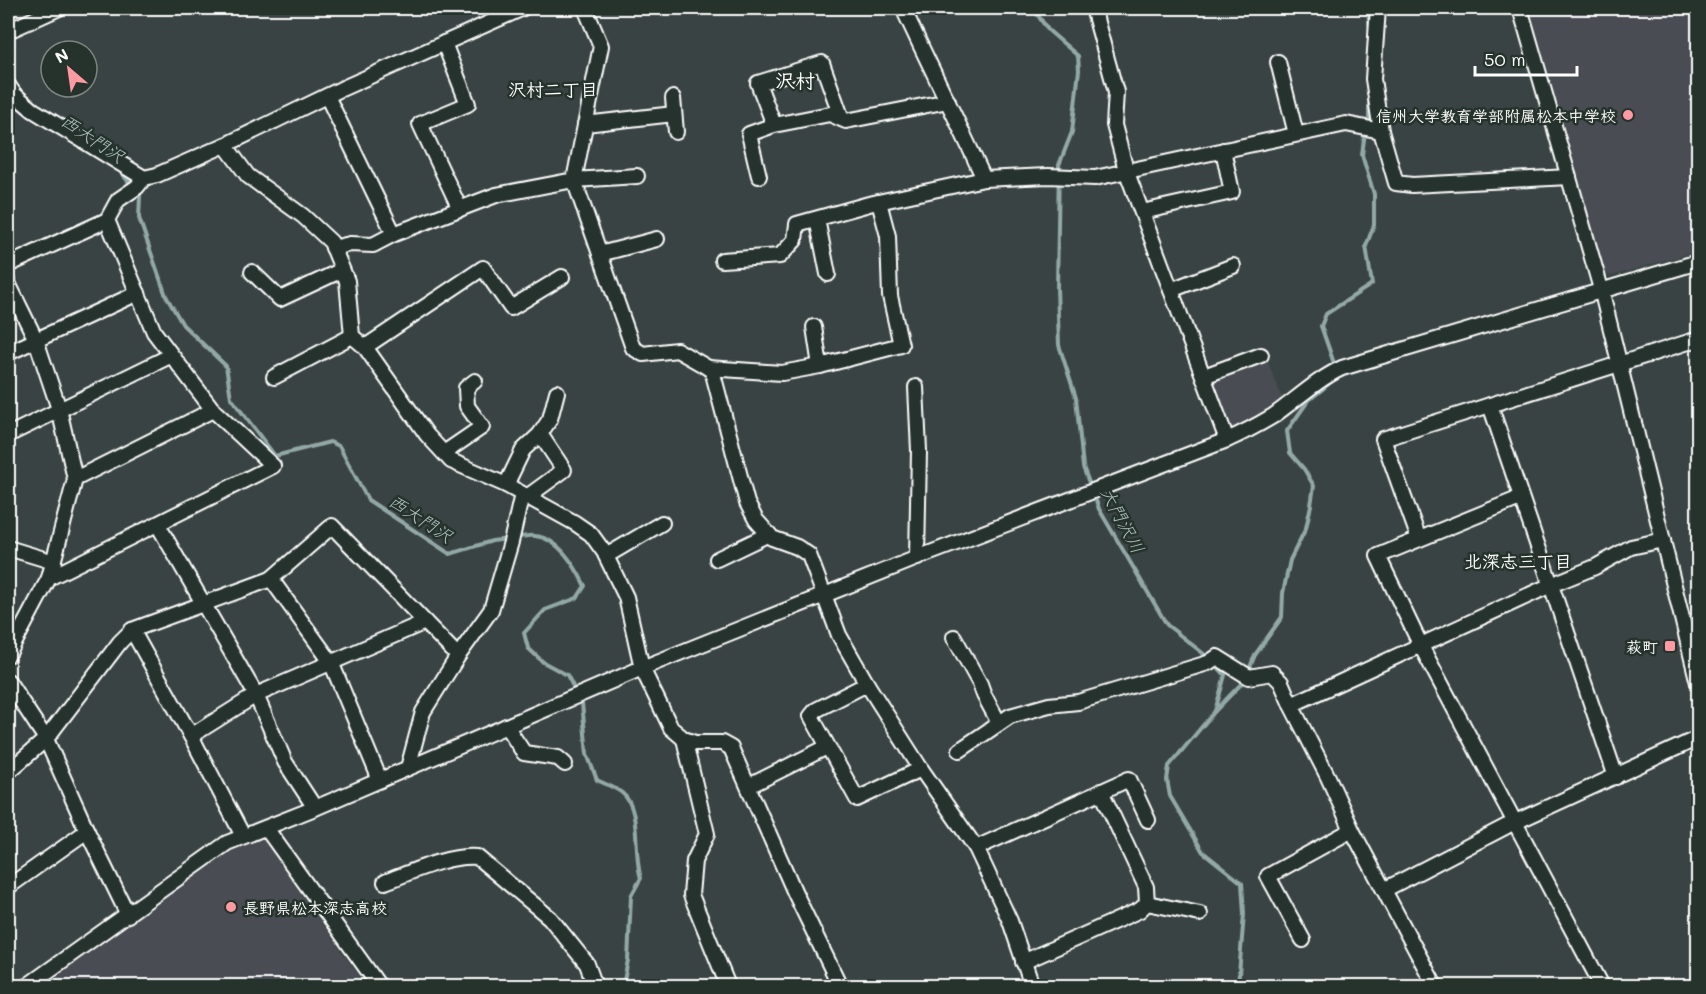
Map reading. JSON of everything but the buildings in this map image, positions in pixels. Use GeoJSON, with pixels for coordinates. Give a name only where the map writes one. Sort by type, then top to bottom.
{"type":"FeatureCollection","features":[{"type":"Feature","properties":{"kind":"street"},"geometry":{"type":"LineString","coordinates":[[8,31],[59,8]]}},
{"type":"Feature","properties":{"kind":"street"},"geometry":{"type":"LineString","coordinates":[[8,265],[107,220],[118,200],[137,188],[144,178],[157,175],[225,145],[327,96],[523,8]]}},
{"type":"Feature","properties":{"kind":"street"},"geometry":{"type":"LineString","coordinates":[[585,8],[601,46],[574,180],[633,348],[643,354],[677,350],[712,370],[747,503],[756,520],[772,538],[797,547],[809,555],[839,634],[867,684],[921,769],[976,848],[1010,921],[1032,987]]}},
{"type":"Feature","properties":{"kind":"street"},"geometry":{"type":"LineString","coordinates":[[903,8],[984,179]]}},
{"type":"Feature","properties":{"kind":"street"},"geometry":{"type":"LineString","coordinates":[[1093,8],[1116,92],[1114,125],[1126,170],[1227,440]]}},
{"type":"Feature","properties":{"kind":"street"},"geometry":{"type":"LineString","coordinates":[[1378,8],[1373,79],[1381,131],[1396,183],[1569,177]]}},
{"type":"Feature","properties":{"kind":"street"},"geometry":{"type":"LineString","coordinates":[[1520,8],[1601,289],[1698,683]]}},
{"type":"Feature","properties":{"kind":"street"},"geometry":{"type":"LineString","coordinates":[[444,43],[468,104],[420,124],[460,208]]}},
{"type":"Feature","properties":{"kind":"street"},"geometry":{"type":"LineString","coordinates":[[1278,62],[1296,134]]}},
{"type":"Feature","properties":{"kind":"street"},"geometry":{"type":"LineString","coordinates":[[774,125],[758,83],[822,63],[842,119]]}},
{"type":"Feature","properties":{"kind":"street"},"geometry":{"type":"LineString","coordinates":[[8,86],[33,110],[144,178]]}},
{"type":"Feature","properties":{"kind":"street"},"geometry":{"type":"LineString","coordinates":[[327,96],[394,234]]}},
{"type":"Feature","properties":{"kind":"street"},"geometry":{"type":"LineString","coordinates":[[673,98],[676,132]]}},
{"type":"Feature","properties":{"kind":"street"},"geometry":{"type":"LineString","coordinates":[[759,176],[749,134],[774,125],[830,114],[846,121],[948,101]]}},
{"type":"Feature","properties":{"kind":"street"},"geometry":{"type":"LineString","coordinates":[[585,124],[674,114]]}},
{"type":"Feature","properties":{"kind":"street"},"geometry":{"type":"LineString","coordinates":[[722,260],[780,256],[795,240],[797,224],[879,202],[984,179],[1048,176],[1095,178],[1346,124],[1381,131]]}},
{"type":"Feature","properties":{"kind":"street"},"geometry":{"type":"LineString","coordinates":[[225,145],[248,176],[303,216],[331,242],[347,281],[352,336],[365,347],[427,435],[451,461],[506,485],[591,534],[606,556],[626,597],[642,668],[671,728],[684,739],[695,743],[722,743],[731,748],[795,893],[840,987]]}},
{"type":"Feature","properties":{"kind":"street"},"geometry":{"type":"LineString","coordinates":[[1142,212],[1232,192],[1223,150]]}},
{"type":"Feature","properties":{"kind":"street"},"geometry":{"type":"LineString","coordinates":[[333,248],[350,244],[373,245],[394,234],[496,195],[574,180],[637,176]]}},
{"type":"Feature","properties":{"kind":"street"},"geometry":{"type":"LineString","coordinates":[[708,368],[782,373],[820,366],[901,345],[890,296],[888,236],[879,202]]}},
{"type":"Feature","properties":{"kind":"street"},"geometry":{"type":"LineString","coordinates":[[817,219],[828,274]]}},
{"type":"Feature","properties":{"kind":"street"},"geometry":{"type":"LineString","coordinates":[[49,578],[273,466],[213,410],[170,356],[154,332],[107,220]]}},
{"type":"Feature","properties":{"kind":"street"},"geometry":{"type":"LineString","coordinates":[[600,254],[657,239]]}},
{"type":"Feature","properties":{"kind":"street"},"geometry":{"type":"LineString","coordinates":[[27,987],[227,843],[243,836],[315,808],[642,668],[917,558],[1227,440],[1250,430],[1337,370],[1601,289],[1698,262]]}},
{"type":"Feature","properties":{"kind":"street"},"geometry":{"type":"LineString","coordinates":[[1171,290],[1233,266]]}},
{"type":"Feature","properties":{"kind":"street"},"geometry":{"type":"LineString","coordinates":[[365,347],[483,268],[511,308],[562,277]]}},
{"type":"Feature","properties":{"kind":"street"},"geometry":{"type":"LineString","coordinates":[[252,272],[280,299],[342,270]]}},
{"type":"Feature","properties":{"kind":"street"},"geometry":{"type":"LineString","coordinates":[[8,283],[36,340],[59,409],[75,479],[49,578],[8,655]]}},
{"type":"Feature","properties":{"kind":"street"},"geometry":{"type":"LineString","coordinates":[[8,353],[138,293]]}},
{"type":"Feature","properties":{"kind":"street"},"geometry":{"type":"LineString","coordinates":[[814,327],[820,366]]}},
{"type":"Feature","properties":{"kind":"street"},"geometry":{"type":"LineString","coordinates":[[274,377],[352,336]]}},
{"type":"Feature","properties":{"kind":"street"},"geometry":{"type":"LineString","coordinates":[[1419,539],[1383,440],[1698,339]]}},
{"type":"Feature","properties":{"kind":"street"},"geometry":{"type":"LineString","coordinates":[[1203,376],[1261,355]]}},
{"type":"Feature","properties":{"kind":"street"},"geometry":{"type":"LineString","coordinates":[[8,435],[170,356]]}},
{"type":"Feature","properties":{"kind":"street"},"geometry":{"type":"LineString","coordinates":[[444,453],[482,427],[467,406],[466,388],[475,381]]}},
{"type":"Feature","properties":{"kind":"street"},"geometry":{"type":"LineString","coordinates":[[916,387],[919,451],[917,558]]}},
{"type":"Feature","properties":{"kind":"street"},"geometry":{"type":"LineString","coordinates":[[506,485],[523,450],[540,434],[550,419],[557,392]]}},
{"type":"Feature","properties":{"kind":"street"},"geometry":{"type":"LineString","coordinates":[[1490,405],[1616,777]]}},
{"type":"Feature","properties":{"kind":"street"},"geometry":{"type":"LineString","coordinates":[[75,479],[213,410]]}},
{"type":"Feature","properties":{"kind":"street"},"geometry":{"type":"LineString","coordinates":[[408,768],[423,712],[458,656],[491,610],[524,495],[564,470],[540,434]]}},
{"type":"Feature","properties":{"kind":"street"},"geometry":{"type":"LineString","coordinates":[[1520,498],[1378,556],[1421,646],[1602,987]]}},
{"type":"Feature","properties":{"kind":"street"},"geometry":{"type":"LineString","coordinates":[[606,556],[662,523]]}},
{"type":"Feature","properties":{"kind":"street"},"geometry":{"type":"LineString","coordinates":[[158,525],[256,695],[285,762],[315,808]]}},
{"type":"Feature","properties":{"kind":"street"},"geometry":{"type":"LineString","coordinates":[[8,772],[46,739],[120,642],[132,630],[271,579],[332,526],[458,656]]}},
{"type":"Feature","properties":{"kind":"street"},"geometry":{"type":"LineString","coordinates":[[717,560],[769,534]]}},
{"type":"Feature","properties":{"kind":"street"},"geometry":{"type":"LineString","coordinates":[[1291,705],[1595,567],[1631,547],[1663,540]]}},
{"type":"Feature","properties":{"kind":"street"},"geometry":{"type":"LineString","coordinates":[[8,548],[54,562]]}},
{"type":"Feature","properties":{"kind":"street"},"geometry":{"type":"LineString","coordinates":[[271,579],[331,662],[380,780]]}},
{"type":"Feature","properties":{"kind":"street"},"geometry":{"type":"LineString","coordinates":[[191,736],[256,695],[425,621]]}},
{"type":"Feature","properties":{"kind":"street"},"geometry":{"type":"LineString","coordinates":[[132,630],[243,836]]}},
{"type":"Feature","properties":{"kind":"street"},"geometry":{"type":"LineString","coordinates":[[954,637],[999,723]]}},
{"type":"Feature","properties":{"kind":"street"},"geometry":{"type":"LineString","coordinates":[[960,750],[1010,716],[1049,705],[1078,702],[1211,661],[1217,657],[1249,677],[1272,673],[1281,682],[1352,830],[1436,987]]}},
{"type":"Feature","properties":{"kind":"street"},"geometry":{"type":"LineString","coordinates":[[8,681],[46,739],[128,915]]}},
{"type":"Feature","properties":{"kind":"street"},"geometry":{"type":"LineString","coordinates":[[867,684],[816,710],[811,716],[857,799],[921,769]]}},
{"type":"Feature","properties":{"kind":"street"},"geometry":{"type":"LineString","coordinates":[[506,726],[524,753],[558,758],[565,764]]}},
{"type":"Feature","properties":{"kind":"street"},"geometry":{"type":"LineString","coordinates":[[1384,890],[1515,823],[1698,738]]}},
{"type":"Feature","properties":{"kind":"street"},"geometry":{"type":"LineString","coordinates":[[684,739],[707,834],[694,861],[691,895],[728,987]]}},
{"type":"Feature","properties":{"kind":"street"},"geometry":{"type":"LineString","coordinates":[[749,786],[827,747]]}},
{"type":"Feature","properties":{"kind":"street"},"geometry":{"type":"LineString","coordinates":[[976,848],[1129,779],[1148,820]]}},
{"type":"Feature","properties":{"kind":"street"},"geometry":{"type":"LineString","coordinates":[[1023,962],[1140,910],[1147,903],[1146,887],[1101,791]]}},
{"type":"Feature","properties":{"kind":"street"},"geometry":{"type":"LineString","coordinates":[[266,828],[379,987]]}},
{"type":"Feature","properties":{"kind":"street"},"geometry":{"type":"LineString","coordinates":[[1303,940],[1268,876],[1352,830]]}},
{"type":"Feature","properties":{"kind":"street"},"geometry":{"type":"LineString","coordinates":[[8,887],[87,831]]}},
{"type":"Feature","properties":{"kind":"street"},"geometry":{"type":"LineString","coordinates":[[385,882],[463,856],[477,857],[550,918],[587,964],[595,987]]}},
{"type":"Feature","properties":{"kind":"street"},"geometry":{"type":"LineString","coordinates":[[1147,903],[1200,914]]}},
{"type":"Feature","properties":{"kind":"shaded area","name":"信州大学教育学部附属松本中学校"},"geometry":{"type":"Polygon","coordinates":[[[1527,8],[1698,8],[1698,251],[1611,276],[1602,271],[1527,8]]]}},
{"type":"Feature","properties":{"kind":"shaded area"},"geometry":{"type":"Polygon","coordinates":[[[1267,360],[1282,398],[1259,415],[1233,429],[1223,423],[1207,380],[1267,360]]]}},
{"type":"Feature","properties":{"kind":"shaded area","name":"長野県松本深志高校"},"geometry":{"type":"Polygon","coordinates":[[[255,839],[263,840],[366,986],[43,986],[232,850],[255,839]]]}},
{"type":"Feature","properties":{"kind":"waterway","name":"大門沢川"},"geometry":{"type":"LineString","coordinates":[[1033,8],[1048,30],[1078,56],[1079,70],[1072,132],[1059,165],[1057,288],[1059,345],[1076,398],[1083,467],[1091,488]]}},
{"type":"Feature","properties":{"kind":"waterway"},"geometry":{"type":"LineString","coordinates":[[1368,8],[1370,34]]}},
{"type":"Feature","properties":{"kind":"waterway"},"geometry":{"type":"LineString","coordinates":[[1369,92],[1369,121]]}},
{"type":"Feature","properties":{"kind":"waterway"},"geometry":{"type":"LineString","coordinates":[[1336,369],[1321,326],[1326,314],[1372,284],[1366,246],[1374,225],[1374,194],[1362,155],[1365,132]]}},
{"type":"Feature","properties":{"kind":"waterway","name":"西大門沢"},"geometry":{"type":"LineString","coordinates":[[119,170],[140,196],[139,218],[166,296],[183,325],[226,366],[231,398],[275,456],[330,442],[339,446],[368,500],[450,554],[492,541],[508,539]]}},
{"type":"Feature","properties":{"kind":"waterway"},"geometry":{"type":"LineString","coordinates":[[1248,672],[1255,655],[1282,617],[1283,593],[1290,560],[1306,528],[1311,505],[1314,486],[1304,469],[1290,453],[1287,431],[1308,401],[1336,378]]}},
{"type":"Feature","properties":{"kind":"waterway","name":"大門沢川"},"geometry":{"type":"LineString","coordinates":[[1094,495],[1099,509],[1167,625],[1209,658]]}},
{"type":"Feature","properties":{"kind":"waterway","name":"西大門沢"},"geometry":{"type":"LineString","coordinates":[[515,538],[535,536],[552,542],[565,554],[585,586],[577,598],[545,610],[524,633],[528,648],[543,662],[567,675],[576,692]]}},
{"type":"Feature","properties":{"kind":"waterway","name":"大門沢川"},"geometry":{"type":"LineString","coordinates":[[1214,663],[1225,675],[1215,711],[1169,766],[1167,780],[1170,796],[1203,852],[1242,883],[1244,914],[1238,986]]}},
{"type":"Feature","properties":{"kind":"waterway"},"geometry":{"type":"LineString","coordinates":[[1215,711],[1244,681]]}},
{"type":"Feature","properties":{"kind":"waterway","name":"西大門沢"},"geometry":{"type":"LineString","coordinates":[[580,699],[587,754],[597,780],[622,793],[628,800],[635,821],[641,878],[631,896],[628,960],[623,986]]}},
{"type":"Feature","properties":{"kind":"place","name":"信州大学教育学部附属松本中学校"},"geometry":{"type":"Point","coordinates":[1628,115]}},
{"type":"Feature","properties":{"kind":"place","name":"萩町"},"geometry":{"type":"Point","coordinates":[1670,646]}},
{"type":"Feature","properties":{"kind":"place","name":"長野県松本深志高校"},"geometry":{"type":"Point","coordinates":[231,907]}},
{"type":"Feature","properties":{"kind":"district","name":"沢村"},"geometry":{"type":"Point","coordinates":[795,80]}},
{"type":"Feature","properties":{"kind":"district","name":"沢村二丁目"},"geometry":{"type":"Point","coordinates":[553,89]}},
{"type":"Feature","properties":{"kind":"district","name":"北深志三丁目"},"geometry":{"type":"Point","coordinates":[1518,561]}}]}
